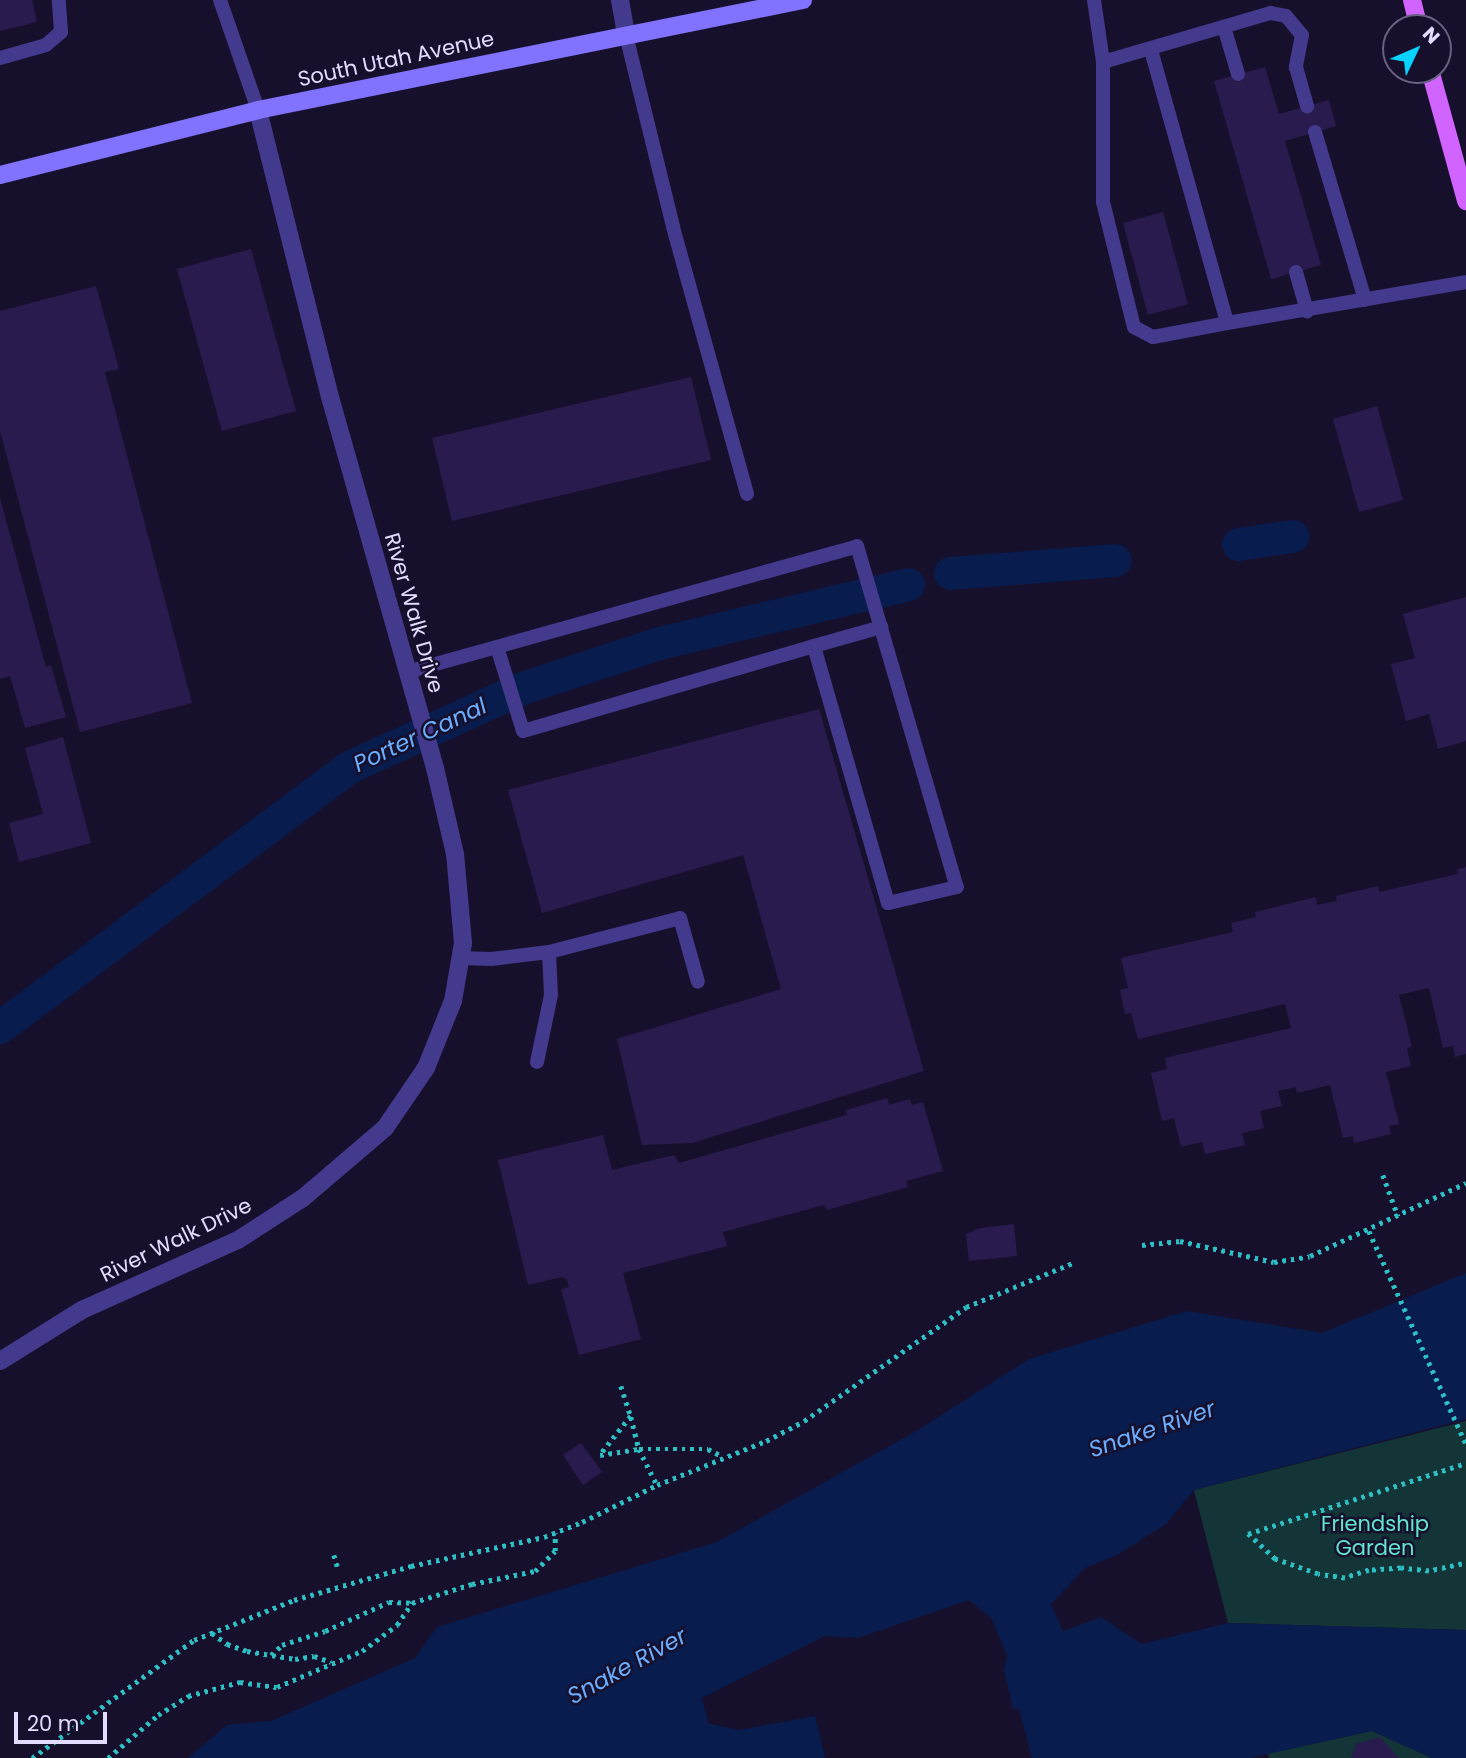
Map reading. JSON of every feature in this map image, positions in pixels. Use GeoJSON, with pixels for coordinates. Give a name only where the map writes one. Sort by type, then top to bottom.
{"type":"FeatureCollection","features":[{"type":"Feature","properties":{"kind":"main road","name":"South Utah Avenue"},"geometry":{"type":"LineString","coordinates":[[0,175],[258,110],[803,0]]}},
{"type":"Feature","properties":{"kind":"main road"},"geometry":{"type":"LineString","coordinates":[[1434,84],[1466,201]]}},
{"type":"Feature","properties":{"kind":"street"},"geometry":{"type":"LineString","coordinates":[[620,0],[626,35]]}},
{"type":"Feature","properties":{"kind":"street","name":"River Walk Drive"},"geometry":{"type":"LineString","coordinates":[[0,1361],[82,1310],[238,1240],[303,1198],[385,1128],[426,1068],[453,1002],[463,943],[454,854],[435,768],[328,388],[258,110]]}},
{"type":"Feature","properties":{"kind":"lane"},"geometry":{"type":"LineString","coordinates":[[0,58],[46,45],[61,32],[59,0]]}},
{"type":"Feature","properties":{"kind":"lane"},"geometry":{"type":"LineString","coordinates":[[220,0],[258,110]]}},
{"type":"Feature","properties":{"kind":"lane"},"geometry":{"type":"LineString","coordinates":[[1094,0],[1103,62],[1103,202],[1134,327],[1153,337],[1466,282]]}},
{"type":"Feature","properties":{"kind":"lane"},"geometry":{"type":"LineString","coordinates":[[1103,62],[1271,13],[1286,16],[1302,35],[1296,67],[1307,106]]}},
{"type":"Feature","properties":{"kind":"lane"},"geometry":{"type":"LineString","coordinates":[[1224,27],[1238,74]]}},
{"type":"Feature","properties":{"kind":"lane"},"geometry":{"type":"LineString","coordinates":[[626,35],[676,240],[747,494]]}},
{"type":"Feature","properties":{"kind":"lane"},"geometry":{"type":"LineString","coordinates":[[1151,50],[1227,323]]}},
{"type":"Feature","properties":{"kind":"lane"},"geometry":{"type":"LineString","coordinates":[[1315,132],[1365,300]]}},
{"type":"Feature","properties":{"kind":"lane"},"geometry":{"type":"LineString","coordinates":[[1296,272],[1307,311]]}},
{"type":"Feature","properties":{"kind":"lane"},"geometry":{"type":"LineString","coordinates":[[407,672],[857,546],[957,887],[888,903],[814,646]]}},
{"type":"Feature","properties":{"kind":"lane"},"geometry":{"type":"LineString","coordinates":[[497,647],[523,731],[881,627]]}},
{"type":"Feature","properties":{"kind":"lane"},"geometry":{"type":"LineString","coordinates":[[460,958],[491,959],[549,952],[680,918],[698,982]]}},
{"type":"Feature","properties":{"kind":"lane"},"geometry":{"type":"LineString","coordinates":[[537,1062],[551,995],[549,952]]}},
{"type":"Feature","properties":{"kind":"path"},"geometry":{"type":"LineString","coordinates":[[1383,1175],[1398,1216]]}},
{"type":"Feature","properties":{"kind":"path"},"geometry":{"type":"LineString","coordinates":[[1142,1245],[1180,1241],[1275,1262],[1310,1256],[1369,1231],[1466,1183]]}},
{"type":"Feature","properties":{"kind":"path"},"geometry":{"type":"LineString","coordinates":[[1369,1231],[1466,1444]]}},
{"type":"Feature","properties":{"kind":"path"},"geometry":{"type":"LineString","coordinates":[[32,1758],[162,1661],[211,1632],[294,1600],[355,1582],[555,1533],[723,1456],[766,1441],[804,1421],[966,1307],[1075,1262]]}},
{"type":"Feature","properties":{"kind":"path"},"geometry":{"type":"LineString","coordinates":[[621,1386],[639,1449],[657,1485]]}},
{"type":"Feature","properties":{"kind":"path"},"geometry":{"type":"LineString","coordinates":[[631,1416],[600,1455],[639,1449],[708,1449],[723,1456]]}},
{"type":"Feature","properties":{"kind":"path"},"geometry":{"type":"LineString","coordinates":[[1462,1564],[1429,1571],[1401,1568],[1368,1570],[1345,1578],[1275,1559],[1248,1534],[1466,1463]]}},
{"type":"Feature","properties":{"kind":"path"},"geometry":{"type":"LineString","coordinates":[[271,1655],[295,1639],[325,1631],[389,1602],[412,1602],[472,1584],[535,1571],[555,1551],[555,1533]]}},
{"type":"Feature","properties":{"kind":"path"},"geometry":{"type":"LineString","coordinates":[[334,1555],[338,1568]]}},
{"type":"Feature","properties":{"kind":"path"},"geometry":{"type":"LineString","coordinates":[[108,1758],[172,1705],[188,1696],[240,1682],[278,1687],[331,1662],[362,1651],[397,1625],[412,1602]]}},
{"type":"Feature","properties":{"kind":"path"},"geometry":{"type":"LineString","coordinates":[[211,1632],[227,1644],[271,1655],[295,1659],[324,1658],[331,1662]]}},
{"type":"Feature","properties":{"kind":"green space","name":"Friendship Garden"},"geometry":{"type":"Polygon","coordinates":[[[1466,1421],[1466,1630],[1228,1623],[1194,1490],[1466,1421]]]}},
{"type":"Feature","properties":{"kind":"green space"},"geometry":{"type":"Polygon","coordinates":[[[1372,1731],[1432,1758],[1269,1758],[1268,1753],[1372,1731]]]}},
{"type":"Feature","properties":{"kind":"water","name":"Snake River"},"geometry":{"type":"Polygon","coordinates":[[[1466,1273],[1466,1419],[1194,1490],[1166,1524],[1117,1555],[1085,1568],[1051,1604],[1063,1631],[1101,1617],[1141,1644],[1228,1623],[1466,1630],[1466,1758],[1432,1758],[1372,1731],[1250,1758],[1032,1758],[1019,1709],[1013,1709],[1004,1670],[1007,1655],[991,1618],[969,1600],[858,1638],[825,1636],[702,1698],[708,1723],[738,1730],[815,1716],[825,1758],[188,1758],[227,1725],[271,1721],[415,1658],[437,1627],[717,1542],[918,1430],[1029,1359],[1187,1311],[1322,1333],[1466,1273]]]}},
{"type":"Feature","properties":{"kind":"building"},"geometry":{"type":"Polygon","coordinates":[[[0,0],[32,0],[37,22],[0,31],[0,0]]]}},
{"type":"Feature","properties":{"kind":"building"},"geometry":{"type":"Polygon","coordinates":[[[1265,67],[1279,114],[1329,100],[1336,126],[1285,141],[1321,265],[1271,279],[1214,81],[1265,67]]]}},
{"type":"Feature","properties":{"kind":"building"},"geometry":{"type":"Polygon","coordinates":[[[1163,212],[1188,304],[1148,315],[1123,223],[1163,212]]]}},
{"type":"Feature","properties":{"kind":"building"},"geometry":{"type":"Polygon","coordinates":[[[251,249],[296,411],[222,431],[177,269],[251,249]]]}},
{"type":"Feature","properties":{"kind":"building"},"geometry":{"type":"Polygon","coordinates":[[[96,286],[119,369],[105,372],[192,703],[80,732],[0,431],[0,311],[96,286]]]}},
{"type":"Feature","properties":{"kind":"building"},"geometry":{"type":"Polygon","coordinates":[[[691,377],[711,460],[452,521],[432,438],[691,377]]]}},
{"type":"Feature","properties":{"kind":"building"},"geometry":{"type":"Polygon","coordinates":[[[1377,406],[1403,500],[1359,512],[1333,419],[1377,406]]]}},
{"type":"Feature","properties":{"kind":"building"},"geometry":{"type":"Polygon","coordinates":[[[0,498],[46,667],[51,665],[66,717],[25,728],[10,676],[0,679],[0,498]]]}},
{"type":"Feature","properties":{"kind":"building"},"geometry":{"type":"Polygon","coordinates":[[[1466,597],[1466,741],[1438,749],[1429,714],[1406,721],[1391,664],[1415,658],[1403,614],[1466,597]]]}},
{"type":"Feature","properties":{"kind":"building"},"geometry":{"type":"Polygon","coordinates":[[[819,709],[924,1071],[692,1143],[642,1145],[617,1039],[781,989],[743,855],[542,913],[508,790],[819,709]]]}},
{"type":"Feature","properties":{"kind":"building"},"geometry":{"type":"Polygon","coordinates":[[[63,737],[91,843],[19,862],[9,823],[43,814],[25,748],[63,737]]]}},
{"type":"Feature","properties":{"kind":"building"},"geometry":{"type":"Polygon","coordinates":[[[1466,867],[1466,1054],[1455,1057],[1453,1046],[1443,1048],[1429,988],[1399,995],[1412,1047],[1407,1048],[1411,1066],[1386,1072],[1399,1124],[1389,1126],[1391,1134],[1354,1143],[1353,1136],[1343,1138],[1330,1085],[1297,1093],[1296,1087],[1278,1091],[1282,1106],[1260,1111],[1264,1128],[1242,1133],[1245,1145],[1205,1154],[1202,1142],[1181,1147],[1174,1118],[1162,1121],[1151,1073],[1167,1069],[1165,1058],[1291,1028],[1285,1004],[1138,1039],[1131,1013],[1125,1014],[1120,990],[1128,988],[1121,958],[1233,932],[1231,923],[1256,917],[1255,912],[1316,897],[1317,905],[1337,901],[1336,896],[1378,886],[1379,892],[1458,874],[1457,869],[1466,867]]]}},
{"type":"Feature","properties":{"kind":"building"},"geometry":{"type":"Polygon","coordinates":[[[887,1098],[889,1105],[910,1099],[912,1105],[923,1102],[943,1171],[906,1181],[908,1187],[827,1210],[824,1205],[723,1232],[727,1246],[623,1273],[641,1339],[579,1355],[561,1289],[569,1287],[567,1280],[562,1277],[528,1285],[498,1160],[603,1135],[612,1170],[674,1155],[679,1163],[847,1115],[846,1110],[887,1098]]]}},
{"type":"Feature","properties":{"kind":"building"},"geometry":{"type":"Polygon","coordinates":[[[1014,1224],[1017,1256],[969,1261],[966,1234],[980,1228],[1014,1224]]]}},
{"type":"Feature","properties":{"kind":"building"},"geometry":{"type":"Polygon","coordinates":[[[581,1443],[602,1472],[583,1485],[563,1455],[581,1443]]]}},
{"type":"Feature","properties":{"kind":"building"},"geometry":{"type":"Polygon","coordinates":[[[1380,1737],[1399,1758],[1351,1758],[1356,1744],[1380,1737]]]}},
{"type":"Feature","properties":{"kind":"waterway","name":"Porter Canal"},"geometry":{"type":"LineString","coordinates":[[1238,544],[1292,536]]}},
{"type":"Feature","properties":{"kind":"waterway","name":"Porter Canal"},"geometry":{"type":"LineString","coordinates":[[950,573],[1114,560]]}},
{"type":"Feature","properties":{"kind":"waterway","name":"Porter Canal"},"geometry":{"type":"LineString","coordinates":[[0,1027],[349,767],[519,689],[659,643],[908,584]]}}]}
